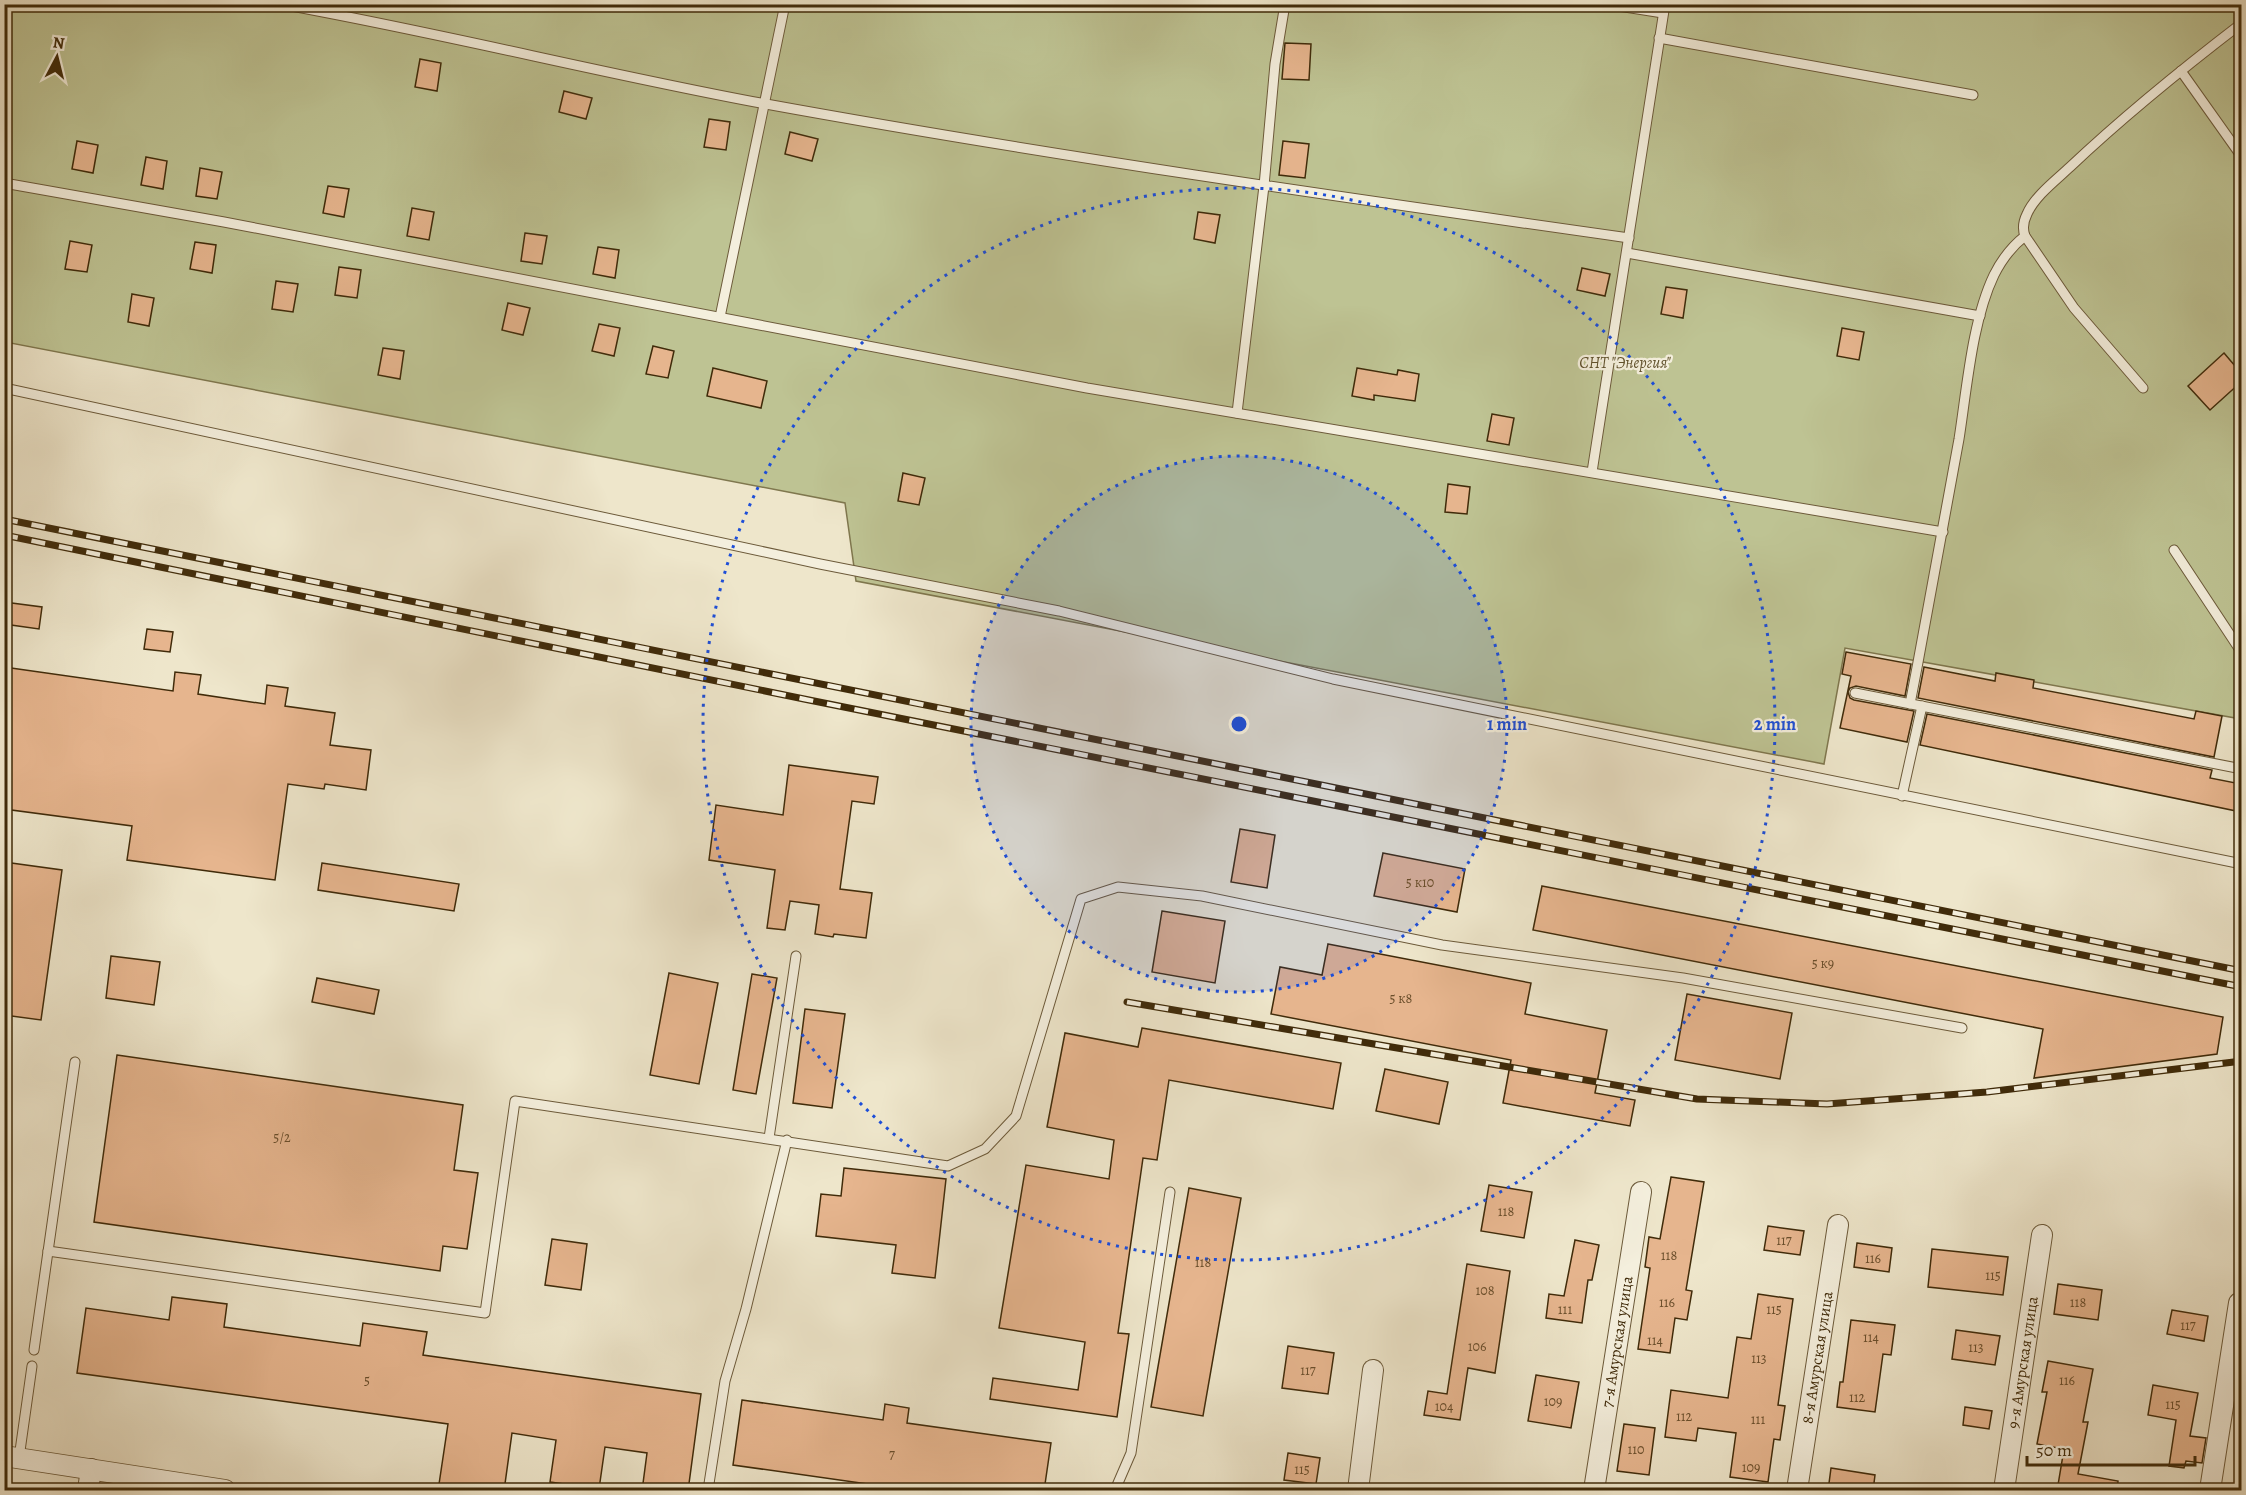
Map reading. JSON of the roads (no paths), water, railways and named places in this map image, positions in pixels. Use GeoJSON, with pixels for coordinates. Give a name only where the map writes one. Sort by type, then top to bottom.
{"type":"FeatureCollection","features":[{"type":"Feature","properties":{"kind":"street","name":"7-я Амурская улица"},"geometry":{"type":"LineString","coordinates":[[1594,1491],[1641,1192]]}},
{"type":"Feature","properties":{"kind":"street","name":"8-я Амурская улица"},"geometry":{"type":"LineString","coordinates":[[1797,1491],[1838,1225]]}},
{"type":"Feature","properties":{"kind":"street","name":"9-я Амурская улица"},"geometry":{"type":"LineString","coordinates":[[2004,1491],[2042,1235]]}},
{"type":"Feature","properties":{"kind":"street"},"geometry":{"type":"LineString","coordinates":[[2210,1491],[2239,1304]]}},
{"type":"Feature","properties":{"kind":"street"},"geometry":{"type":"LineString","coordinates":[[1358,1491],[1373,1370]]}},
{"type":"Feature","properties":{"kind":"street"},"geometry":{"type":"LineString","coordinates":[[12,1457],[225,1491]]}},
{"type":"Feature","properties":{"kind":"street"},"geometry":{"type":"LineString","coordinates":[[88,1491],[91,1469]]}},
{"type":"Feature","properties":{"kind":"lane"},"geometry":{"type":"LineString","coordinates":[[280,4],[363,19],[763,103],[1126,166],[1629,238]]}},
{"type":"Feature","properties":{"kind":"lane"},"geometry":{"type":"LineString","coordinates":[[720,317],[784,4]]}},
{"type":"Feature","properties":{"kind":"lane"},"geometry":{"type":"LineString","coordinates":[[1237,413],[1264,186],[1275,64],[1286,4]]}},
{"type":"Feature","properties":{"kind":"lane"},"geometry":{"type":"LineString","coordinates":[[1592,471],[1664,9],[1606,4]]}},
{"type":"Feature","properties":{"kind":"lane"},"geometry":{"type":"LineString","coordinates":[[2143,388],[2074,308],[2025,236],[2022,228],[2027,213],[2040,196],[2106,133],[2181,70],[2241,24]]}},
{"type":"Feature","properties":{"kind":"lane"},"geometry":{"type":"LineString","coordinates":[[1659,38],[1974,95]]}},
{"type":"Feature","properties":{"kind":"lane"},"geometry":{"type":"LineString","coordinates":[[2181,70],[2241,156]]}},
{"type":"Feature","properties":{"kind":"lane"},"geometry":{"type":"LineString","coordinates":[[4,183],[224,222],[1087,388],[1592,471],[1943,532]]}},
{"type":"Feature","properties":{"kind":"lane"},"geometry":{"type":"LineString","coordinates":[[1910,704],[1943,532],[1980,316],[1994,276],[2004,258],[2013,245],[2025,236]]}},
{"type":"Feature","properties":{"kind":"lane"},"geometry":{"type":"LineString","coordinates":[[1627,253],[1980,316]]}},
{"type":"Feature","properties":{"kind":"lane"},"geometry":{"type":"LineString","coordinates":[[4,388],[797,559],[1059,611],[1333,679],[2241,864]]}},
{"type":"Feature","properties":{"kind":"lane"},"geometry":{"type":"LineString","coordinates":[[2174,550],[2241,654]]}},
{"type":"Feature","properties":{"kind":"lane"},"geometry":{"type":"LineString","coordinates":[[1855,693],[2241,769]]}},
{"type":"Feature","properties":{"kind":"lane"},"geometry":{"type":"LineString","coordinates":[[1902,796],[1922,706]]}},
{"type":"Feature","properties":{"kind":"lane"},"geometry":{"type":"LineString","coordinates":[[48,1251],[485,1312],[515,1101],[787,1140],[948,1166],[985,1149],[1016,1116],[1081,899],[1118,887],[1202,896],[1442,945],[1683,978],[1962,1028]]}},
{"type":"Feature","properties":{"kind":"lane"},"geometry":{"type":"LineString","coordinates":[[769,1138],[796,956]]}},
{"type":"Feature","properties":{"kind":"lane"},"geometry":{"type":"LineString","coordinates":[[34,1350],[75,1062]]}},
{"type":"Feature","properties":{"kind":"lane"},"geometry":{"type":"LineString","coordinates":[[708,1491],[725,1381],[746,1309],[787,1140]]}},
{"type":"Feature","properties":{"kind":"lane"},"geometry":{"type":"LineString","coordinates":[[1115,1491],[1131,1453],[1170,1192]]}},
{"type":"Feature","properties":{"kind":"lane"},"geometry":{"type":"LineString","coordinates":[[12,1457],[32,1366]]}},
{"type":"Feature","properties":{"kind":"railway"},"geometry":{"type":"LineString","coordinates":[[4,519],[2242,971]]}},
{"type":"Feature","properties":{"kind":"railway"},"geometry":{"type":"LineString","coordinates":[[4,535],[804,699],[2242,987]]}},
{"type":"Feature","properties":{"kind":"railway"},"geometry":{"type":"LineString","coordinates":[[1127,1002],[1697,1099],[1827,1104],[1987,1092],[2242,1061]]}},
{"type":"Feature","properties":{"kind":"park label","name":"СНТ \"Энергия\""},"geometry":{"type":"Point","coordinates":[1625,363]}}]}
